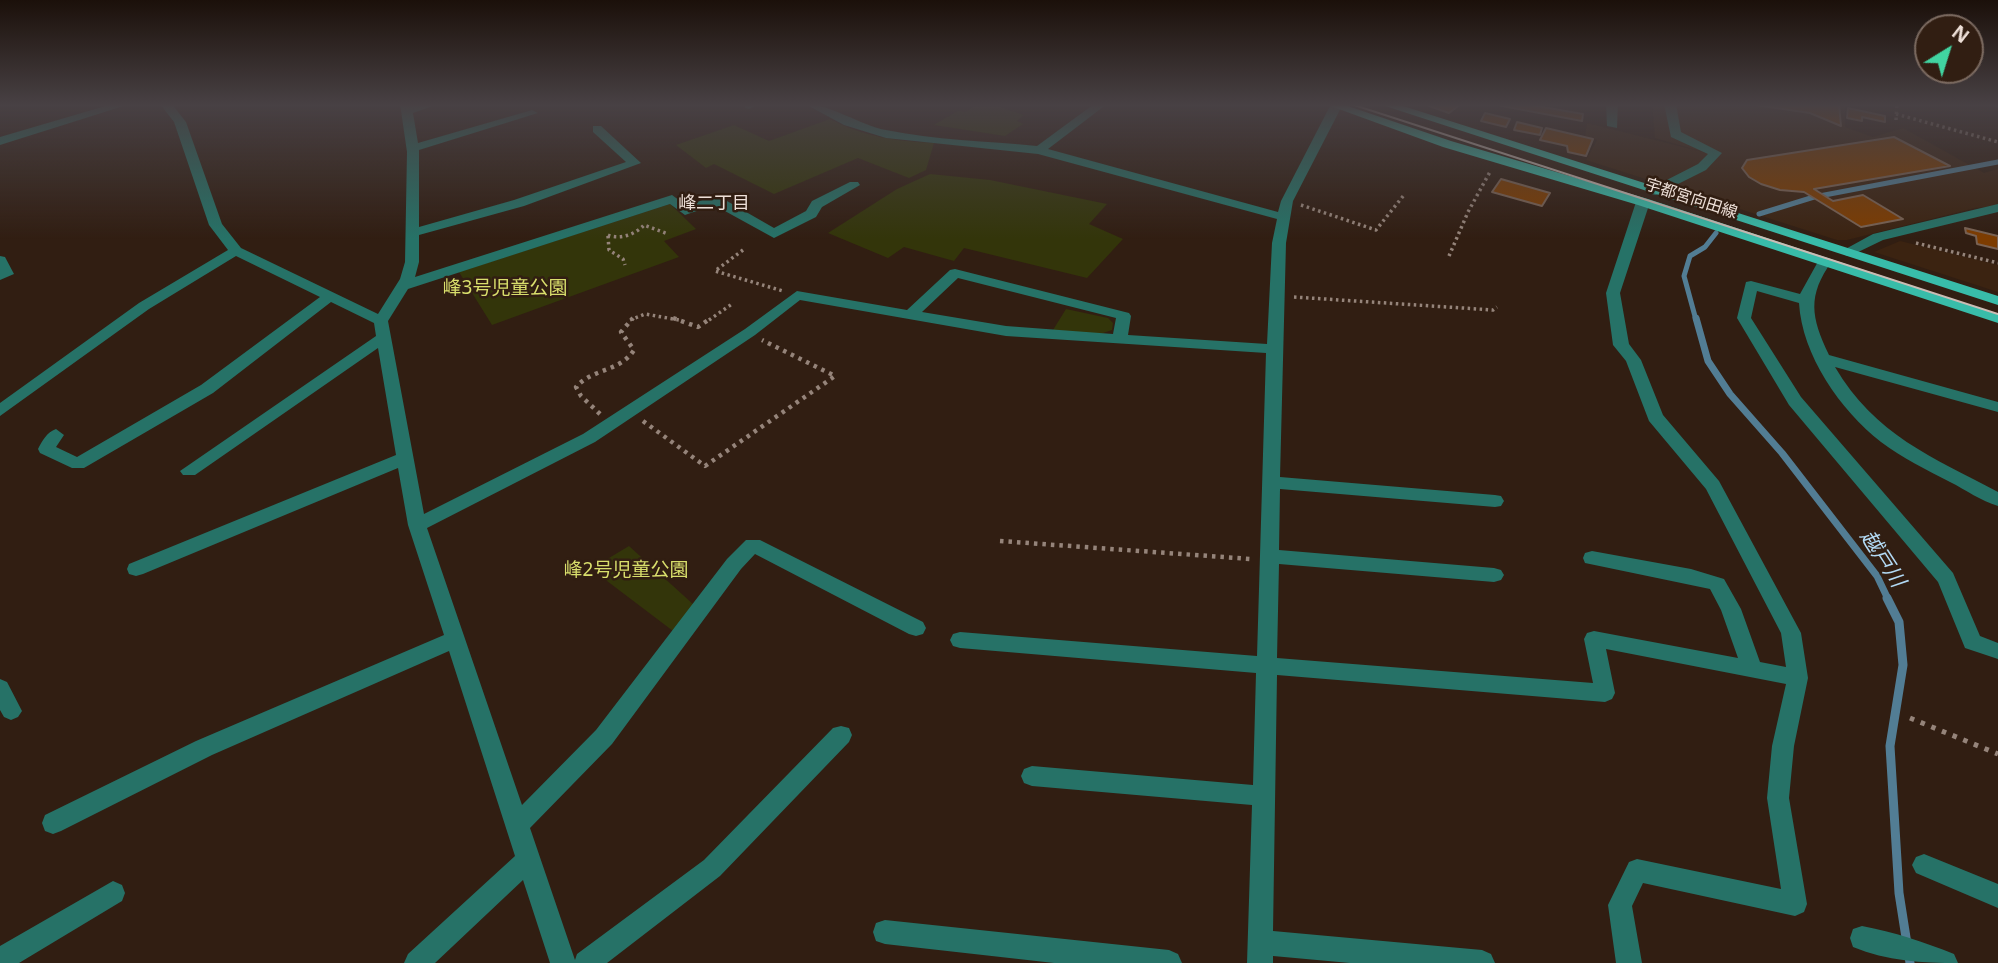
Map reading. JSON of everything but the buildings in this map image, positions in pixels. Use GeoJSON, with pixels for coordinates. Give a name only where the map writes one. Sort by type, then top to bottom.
{"type":"FeatureCollection","features":[{"type":"Feature","properties":{"kind":"main road","name":"宇都宮向田線"},"geometry":{"type":"LineString","coordinates":[[1466,149],[1650,196],[1847,252],[1998,301]]}},
{"type":"Feature","properties":{"kind":"main road","name":"宇都宮向田線"},"geometry":{"type":"LineString","coordinates":[[1514,149],[1825,261],[1998,319]]}},
{"type":"Feature","properties":{"kind":"street"},"geometry":{"type":"LineString","coordinates":[[189,149],[216,225],[236,251],[330,296],[383,329],[417,525],[564,963]]}},
{"type":"Feature","properties":{"kind":"street"},"geometry":{"type":"LineString","coordinates":[[189,471],[383,329],[412,262],[412,149]]}},
{"type":"Feature","properties":{"kind":"street"},"geometry":{"type":"LineString","coordinates":[[412,233],[519,203],[635,163],[619,149]]}},
{"type":"Feature","properties":{"kind":"street"},"geometry":{"type":"LineString","coordinates":[[1029,149],[1285,209]]}},
{"type":"Feature","properties":{"kind":"street"},"geometry":{"type":"LineString","coordinates":[[1314,149],[1285,209],[1276,295],[1261,952],[1482,963]]}},
{"type":"Feature","properties":{"kind":"street"},"geometry":{"type":"LineString","coordinates":[[1629,963],[1620,905],[1637,870],[1795,904],[1777,798],[1783,746],[1798,678],[1791,633],[1713,485],[1654,417],[1633,360],[1621,345],[1613,293],[1650,196],[1702,167],[1716,153],[1707,149]]}},
{"type":"Feature","properties":{"kind":"street"},"geometry":{"type":"LineString","coordinates":[[402,286],[672,199],[685,211],[715,200],[774,234],[811,214],[817,204],[854,185]]}},
{"type":"Feature","properties":{"kind":"street"},"geometry":{"type":"LineString","coordinates":[[1847,252],[1885,235],[1998,208]]}},
{"type":"Feature","properties":{"kind":"street"},"geometry":{"type":"LineString","coordinates":[[0,411],[143,307],[205,266],[236,251]]}},
{"type":"Feature","properties":{"kind":"street"},"geometry":{"type":"LineString","coordinates":[[0,260],[7,274],[0,276]]}},
{"type":"Feature","properties":{"kind":"street"},"geometry":{"type":"LineString","coordinates":[[1825,261],[1816,272],[1806,300],[1818,352],[1858,412],[1888,439],[1998,500]]}},
{"type":"Feature","properties":{"kind":"street"},"geometry":{"type":"LineString","coordinates":[[910,315],[955,273],[1124,316],[1119,340]]}},
{"type":"Feature","properties":{"kind":"street"},"geometry":{"type":"LineString","coordinates":[[1806,300],[1751,285],[1744,318],[1795,401],[1946,579],[1972,642],[1998,651]]}},
{"type":"Feature","properties":{"kind":"street"},"geometry":{"type":"LineString","coordinates":[[417,525],[589,438],[750,332],[797,295],[1006,331],[1274,349]]}},
{"type":"Feature","properties":{"kind":"street"},"geometry":{"type":"LineString","coordinates":[[56,435],[46,449],[78,464],[207,390],[330,296]]}},
{"type":"Feature","properties":{"kind":"street"},"geometry":{"type":"LineString","coordinates":[[1822,358],[1998,407]]}},
{"type":"Feature","properties":{"kind":"street"},"geometry":{"type":"LineString","coordinates":[[136,569],[405,458]]}},
{"type":"Feature","properties":{"kind":"street"},"geometry":{"type":"LineString","coordinates":[[1271,482],[1495,501]]}},
{"type":"Feature","properties":{"kind":"street"},"geometry":{"type":"LineString","coordinates":[[517,825],[604,737],[734,564],[754,545],[916,628]]}},
{"type":"Feature","properties":{"kind":"street"},"geometry":{"type":"LineString","coordinates":[[1269,558],[1494,575]]}},
{"type":"Feature","properties":{"kind":"street"},"geometry":{"type":"LineString","coordinates":[[1592,558],[1691,576],[1717,584],[1731,609],[1752,669]]}},
{"type":"Feature","properties":{"kind":"street"},"geometry":{"type":"LineString","coordinates":[[53,823],[204,748],[455,639]]}},
{"type":"Feature","properties":{"kind":"street"},"geometry":{"type":"LineString","coordinates":[[960,640],[1605,693],[1594,639],[1798,678]]}},
{"type":"Feature","properties":{"kind":"street"},"geometry":{"type":"LineString","coordinates":[[0,688],[11,712]]}},
{"type":"Feature","properties":{"kind":"street"},"geometry":{"type":"LineString","coordinates":[[586,963],[712,868],[841,735]]}},
{"type":"Feature","properties":{"kind":"street"},"geometry":{"type":"LineString","coordinates":[[1032,776],[1264,796]]}},
{"type":"Feature","properties":{"kind":"street"},"geometry":{"type":"LineString","coordinates":[[417,963],[529,859]]}},
{"type":"Feature","properties":{"kind":"street"},"geometry":{"type":"LineString","coordinates":[[1924,865],[1998,896]]}},
{"type":"Feature","properties":{"kind":"street"},"geometry":{"type":"LineString","coordinates":[[0,960],[113,892]]}},
{"type":"Feature","properties":{"kind":"street"},"geometry":{"type":"LineString","coordinates":[[885,932],[1169,963]]}},
{"type":"Feature","properties":{"kind":"street"},"geometry":{"type":"LineString","coordinates":[[1862,938],[1899,946],[1939,961]]}},
{"type":"Feature","properties":{"kind":"path"},"geometry":{"type":"LineString","coordinates":[[1449,256],[1468,212],[1492,168]]}},
{"type":"Feature","properties":{"kind":"path"},"geometry":{"type":"LineString","coordinates":[[1285,209],[1376,230],[1404,195]]}},
{"type":"Feature","properties":{"kind":"path"},"geometry":{"type":"LineString","coordinates":[[608,232],[608,250],[622,259],[625,265]]}},
{"type":"Feature","properties":{"kind":"path"},"geometry":{"type":"LineString","coordinates":[[1885,235],[1998,263]]}},
{"type":"Feature","properties":{"kind":"path"},"geometry":{"type":"LineString","coordinates":[[743,250],[715,271],[797,295]]}},
{"type":"Feature","properties":{"kind":"path"},"geometry":{"type":"LineString","coordinates":[[1276,295],[1402,306],[1493,310],[1497,307]]}},
{"type":"Feature","properties":{"kind":"path"},"geometry":{"type":"LineString","coordinates":[[612,424],[580,396],[576,387],[592,374],[617,368],[631,358],[634,350],[621,332],[624,326],[635,318],[653,312],[698,327],[732,304]]}},
{"type":"Feature","properties":{"kind":"path"},"geometry":{"type":"LineString","coordinates":[[630,411],[705,466],[835,376],[750,332]]}},
{"type":"Feature","properties":{"kind":"path"},"geometry":{"type":"LineString","coordinates":[[999,541],[1269,558]]}},
{"type":"Feature","properties":{"kind":"path"},"geometry":{"type":"LineString","coordinates":[[1910,718],[1998,754]]}},
{"type":"Feature","properties":{"kind":"shaded area"},"geometry":{"type":"Polygon","coordinates":[[[1592,149],[1691,149],[1707,153],[1693,149],[1941,149],[1984,173],[1998,169],[1998,206],[1975,208],[1847,240],[1837,240],[1586,160],[1592,149]]]}},
{"type":"Feature","properties":{"kind":"shaded area"},"geometry":{"type":"Polygon","coordinates":[[[1900,241],[1998,265],[1998,292],[1874,252],[1900,241]]]}},
{"type":"Feature","properties":{"kind":"green space"},"geometry":{"type":"Polygon","coordinates":[[[681,149],[932,149],[926,170],[909,178],[858,158],[774,194],[714,164],[706,168],[681,149]]]}},
{"type":"Feature","properties":{"kind":"green space"},"geometry":{"type":"Polygon","coordinates":[[[930,174],[990,180],[1107,204],[1089,224],[1123,239],[1087,278],[964,248],[954,261],[904,247],[888,258],[828,233],[897,189],[930,174]]]}},
{"type":"Feature","properties":{"kind":"green space","name":"峰3号児童公園"},"geometry":{"type":"Polygon","coordinates":[[[670,204],[696,229],[664,241],[679,257],[492,325],[459,272],[670,204]]]}},
{"type":"Feature","properties":{"kind":"green space"},"geometry":{"type":"Polygon","coordinates":[[[1066,309],[1108,318],[1113,323],[1112,330],[1100,334],[1053,330],[1066,309]]]}},
{"type":"Feature","properties":{"kind":"green space","name":"峰2号児童公園"},"geometry":{"type":"Polygon","coordinates":[[[629,546],[694,605],[673,631],[607,581],[594,567],[629,546]]]}},
{"type":"Feature","properties":{"kind":"waterway","name":"越戸川"},"geometry":{"type":"LineString","coordinates":[[1759,214],[1814,197],[1998,162]]}},
{"type":"Feature","properties":{"kind":"waterway","name":"越戸川"},"geometry":{"type":"LineString","coordinates":[[1696,320],[1684,276],[1690,256],[1705,247],[1716,233]]}},
{"type":"Feature","properties":{"kind":"waterway","name":"越戸川"},"geometry":{"type":"LineString","coordinates":[[1696,318],[1708,361],[1730,394],[1782,453],[1877,576],[1888,599]]}},
{"type":"Feature","properties":{"kind":"waterway","name":"越戸川"},"geometry":{"type":"LineString","coordinates":[[1887,598],[1899,622],[1903,665],[1890,746],[1899,893],[1910,963]]}},
{"type":"Feature","properties":{"kind":"tram line"},"geometry":{"type":"LineString","coordinates":[[1489,149],[1998,314]]}},
{"type":"Feature","properties":{"kind":"district","name":"峰二丁目"},"geometry":{"type":"Point","coordinates":[714,204]}}]}
